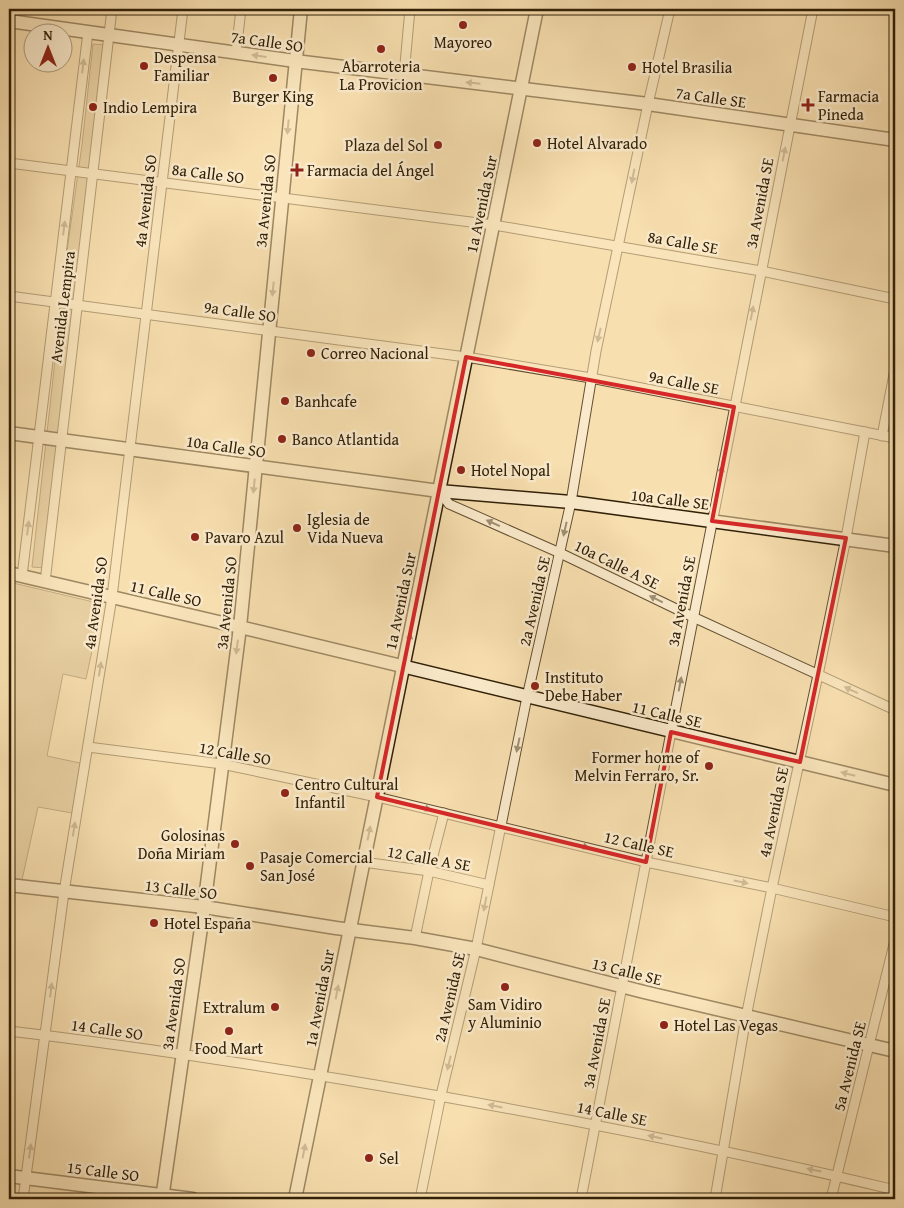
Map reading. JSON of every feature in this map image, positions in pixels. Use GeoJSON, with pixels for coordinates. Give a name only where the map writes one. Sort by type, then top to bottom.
{"type":"FeatureCollection","features":[{"type":"Feature","properties":{"kind":"street","name":"Avenida Lempira"},"geometry":{"type":"LineString","coordinates":[[45,582],[112,9]]}},
{"type":"Feature","properties":{"kind":"street","name":"4a Avenida SO"},"geometry":{"type":"LineString","coordinates":[[24,1199],[64,892],[112,597],[183,9]]}},
{"type":"Feature","properties":{"kind":"street"},"geometry":{"type":"LineString","coordinates":[[236,53],[241,9]]}},
{"type":"Feature","properties":{"kind":"street","name":"3a Avenida SO"},"geometry":{"type":"LineString","coordinates":[[163,1197],[204,907],[240,627],[301,9]]}},
{"type":"Feature","properties":{"kind":"street"},"geometry":{"type":"LineString","coordinates":[[404,75],[410,9]]}},
{"type":"Feature","properties":{"kind":"street","name":"1a Avenida Sur"},"geometry":{"type":"LineString","coordinates":[[294,1199],[537,9]]}},
{"type":"Feature","properties":{"kind":"street","name":"2a Avenida SE"},"geometry":{"type":"LineString","coordinates":[[420,1199],[441,1096],[476,949],[527,697],[572,502],[591,378],[648,104],[670,9]]}},
{"type":"Feature","properties":{"kind":"street","name":"3a Avenida SE"},"geometry":{"type":"LineString","coordinates":[[581,1199],[813,9]]}},
{"type":"Feature","properties":{"kind":"street","name":"7a Calle SO"},"geometry":{"type":"LineString","coordinates":[[9,21],[295,62],[521,88]]}},
{"type":"Feature","properties":{"kind":"street","name":"Avenida Lempira"},"geometry":{"type":"LineString","coordinates":[[22,576],[88,32]]}},
{"type":"Feature","properties":{"kind":"street","name":"7a Calle SE"},"geometry":{"type":"LineString","coordinates":[[521,88],[648,104],[895,140]]}},
{"type":"Feature","properties":{"kind":"street","name":"8a Calle SO"},"geometry":{"type":"LineString","coordinates":[[9,164],[494,224]]}},
{"type":"Feature","properties":{"kind":"street","name":"8a Calle SE"},"geometry":{"type":"LineString","coordinates":[[494,224],[761,271],[895,299]]}},
{"type":"Feature","properties":{"kind":"street","name":"9a Calle SO"},"geometry":{"type":"LineString","coordinates":[[9,296],[466,357]]}},
{"type":"Feature","properties":{"kind":"street","name":"9a Calle SE"},"geometry":{"type":"LineString","coordinates":[[466,357],[591,378],[895,438]]}},
{"type":"Feature","properties":{"kind":"street"},"geometry":{"type":"LineString","coordinates":[[882,436],[895,369]]}},
{"type":"Feature","properties":{"kind":"street","name":"4a Avenida SE"},"geometry":{"type":"LineString","coordinates":[[715,1199],[746,1017],[846,538],[865,432]]}},
{"type":"Feature","properties":{"kind":"street","name":"10a Calle SO"},"geometry":{"type":"LineString","coordinates":[[9,433],[439,491]]}},
{"type":"Feature","properties":{"kind":"street","name":"10a Calle SE"},"geometry":{"type":"LineString","coordinates":[[439,491],[572,502],[895,546]]}},
{"type":"Feature","properties":{"kind":"street","name":"10a Calle A SE"},"geometry":{"type":"LineString","coordinates":[[439,491],[449,504],[560,552],[693,617],[895,710]]}},
{"type":"Feature","properties":{"kind":"street","name":"11 Calle SO"},"geometry":{"type":"LineString","coordinates":[[9,573],[403,667]]}},
{"type":"Feature","properties":{"kind":"street","name":"11 Calle SE"},"geometry":{"type":"LineString","coordinates":[[403,667],[895,785]]}},
{"type":"Feature","properties":{"kind":"street","name":"12 Calle SO"},"geometry":{"type":"LineString","coordinates":[[88,747],[222,764],[377,797]]}},
{"type":"Feature","properties":{"kind":"street","name":"12 Calle SE"},"geometry":{"type":"LineString","coordinates":[[377,797],[646,862],[772,888],[895,917]]}},
{"type":"Feature","properties":{"kind":"street"},"geometry":{"type":"LineString","coordinates":[[415,938],[429,871],[444,813]]}},
{"type":"Feature","properties":{"kind":"street","name":"12 Calle A SE"},"geometry":{"type":"LineString","coordinates":[[363,862],[429,871],[489,885]]}},
{"type":"Feature","properties":{"kind":"street","name":"13 Calle SO"},"geometry":{"type":"LineString","coordinates":[[9,885],[204,907],[350,930]]}},
{"type":"Feature","properties":{"kind":"street","name":"13 Calle SE"},"geometry":{"type":"LineString","coordinates":[[350,930],[415,938],[476,949],[622,987],[895,1051]]}},
{"type":"Feature","properties":{"kind":"street","name":"5a Avenida SE"},"geometry":{"type":"LineString","coordinates":[[832,1199],[895,940]]}},
{"type":"Feature","properties":{"kind":"street","name":"14 Calle SO"},"geometry":{"type":"LineString","coordinates":[[9,1031],[182,1054],[320,1076]]}},
{"type":"Feature","properties":{"kind":"street","name":"14 Calle SE"},"geometry":{"type":"LineString","coordinates":[[320,1076],[596,1124],[895,1190]]}},
{"type":"Feature","properties":{"kind":"street","name":"15 Calle SO"},"geometry":{"type":"LineString","coordinates":[[9,1176],[163,1197],[193,1199]]}},
{"type":"Feature","properties":{"kind":"highlighted area"},"geometry":{"type":"Polygon","coordinates":[[[466,357],[734,407],[712,521],[846,538],[800,762],[671,732],[646,862],[377,797],[466,357]]]}},
{"type":"Feature","properties":{"kind":"shaded area"},"geometry":{"type":"Polygon","coordinates":[[[93,44],[107,45],[45,568],[32,567],[68,244],[82,145],[93,44]]]}},
{"type":"Feature","properties":{"kind":"shaded area"},"geometry":{"type":"Polygon","coordinates":[[[9,582],[102,604],[86,679],[63,674],[47,756],[80,763],[72,813],[38,807],[22,880],[9,878],[9,582]]]}},
{"type":"Feature","properties":{"kind":"place","name":"Mayoreo"},"geometry":{"type":"Point","coordinates":[463,25]}},
{"type":"Feature","properties":{"kind":"place","name":"Abarroteria La Provicion"},"geometry":{"type":"Point","coordinates":[381,49]}},
{"type":"Feature","properties":{"kind":"place","name":"Despensa Familiar"},"geometry":{"type":"Point","coordinates":[144,66]}},
{"type":"Feature","properties":{"kind":"place","name":"Hotel Brasilia"},"geometry":{"type":"Point","coordinates":[632,67]}},
{"type":"Feature","properties":{"kind":"place","name":"Burger King"},"geometry":{"type":"Point","coordinates":[273,78]}},
{"type":"Feature","properties":{"kind":"place","name":"Farmacia Pineda"},"geometry":{"type":"Point","coordinates":[808,105]}},
{"type":"Feature","properties":{"kind":"place","name":"Indio Lempira"},"geometry":{"type":"Point","coordinates":[93,107]}},
{"type":"Feature","properties":{"kind":"place","name":"Hotel Alvarado"},"geometry":{"type":"Point","coordinates":[537,143]}},
{"type":"Feature","properties":{"kind":"place","name":"Plaza del Sol"},"geometry":{"type":"Point","coordinates":[438,145]}},
{"type":"Feature","properties":{"kind":"place","name":"Farmacia del Ángel"},"geometry":{"type":"Point","coordinates":[297,170]}},
{"type":"Feature","properties":{"kind":"place","name":"Correo Nacional"},"geometry":{"type":"Point","coordinates":[311,353]}},
{"type":"Feature","properties":{"kind":"place","name":"Banhcafe"},"geometry":{"type":"Point","coordinates":[285,401]}},
{"type":"Feature","properties":{"kind":"place","name":"Banco Atlantida"},"geometry":{"type":"Point","coordinates":[282,439]}},
{"type":"Feature","properties":{"kind":"place","name":"Hotel Nopal"},"geometry":{"type":"Point","coordinates":[461,470]}},
{"type":"Feature","properties":{"kind":"place","name":"Iglesia de Vida Nueva"},"geometry":{"type":"Point","coordinates":[297,528]}},
{"type":"Feature","properties":{"kind":"place","name":"Pavaro Azul"},"geometry":{"type":"Point","coordinates":[195,537]}},
{"type":"Feature","properties":{"kind":"place","name":"Instituto Debe Haber"},"geometry":{"type":"Point","coordinates":[535,686]}},
{"type":"Feature","properties":{"kind":"place","name":"Former home of Melvin Ferraro, Sr."},"geometry":{"type":"Point","coordinates":[709,766]}},
{"type":"Feature","properties":{"kind":"place","name":"Centro Cultural Infantil"},"geometry":{"type":"Point","coordinates":[285,793]}},
{"type":"Feature","properties":{"kind":"place","name":"Golosinas Doña Miriam"},"geometry":{"type":"Point","coordinates":[235,844]}},
{"type":"Feature","properties":{"kind":"place","name":"Pasaje Comercial San José"},"geometry":{"type":"Point","coordinates":[250,866]}},
{"type":"Feature","properties":{"kind":"place","name":"Hotel España"},"geometry":{"type":"Point","coordinates":[154,923]}},
{"type":"Feature","properties":{"kind":"place","name":"Sam Vidiro y Aluminio"},"geometry":{"type":"Point","coordinates":[505,987]}},
{"type":"Feature","properties":{"kind":"place","name":"Extralum"},"geometry":{"type":"Point","coordinates":[275,1007]}},
{"type":"Feature","properties":{"kind":"place","name":"Hotel Las Vegas"},"geometry":{"type":"Point","coordinates":[664,1025]}},
{"type":"Feature","properties":{"kind":"place","name":"Food Mart"},"geometry":{"type":"Point","coordinates":[229,1031]}},
{"type":"Feature","properties":{"kind":"place","name":"Sel"},"geometry":{"type":"Point","coordinates":[369,1158]}}]}
